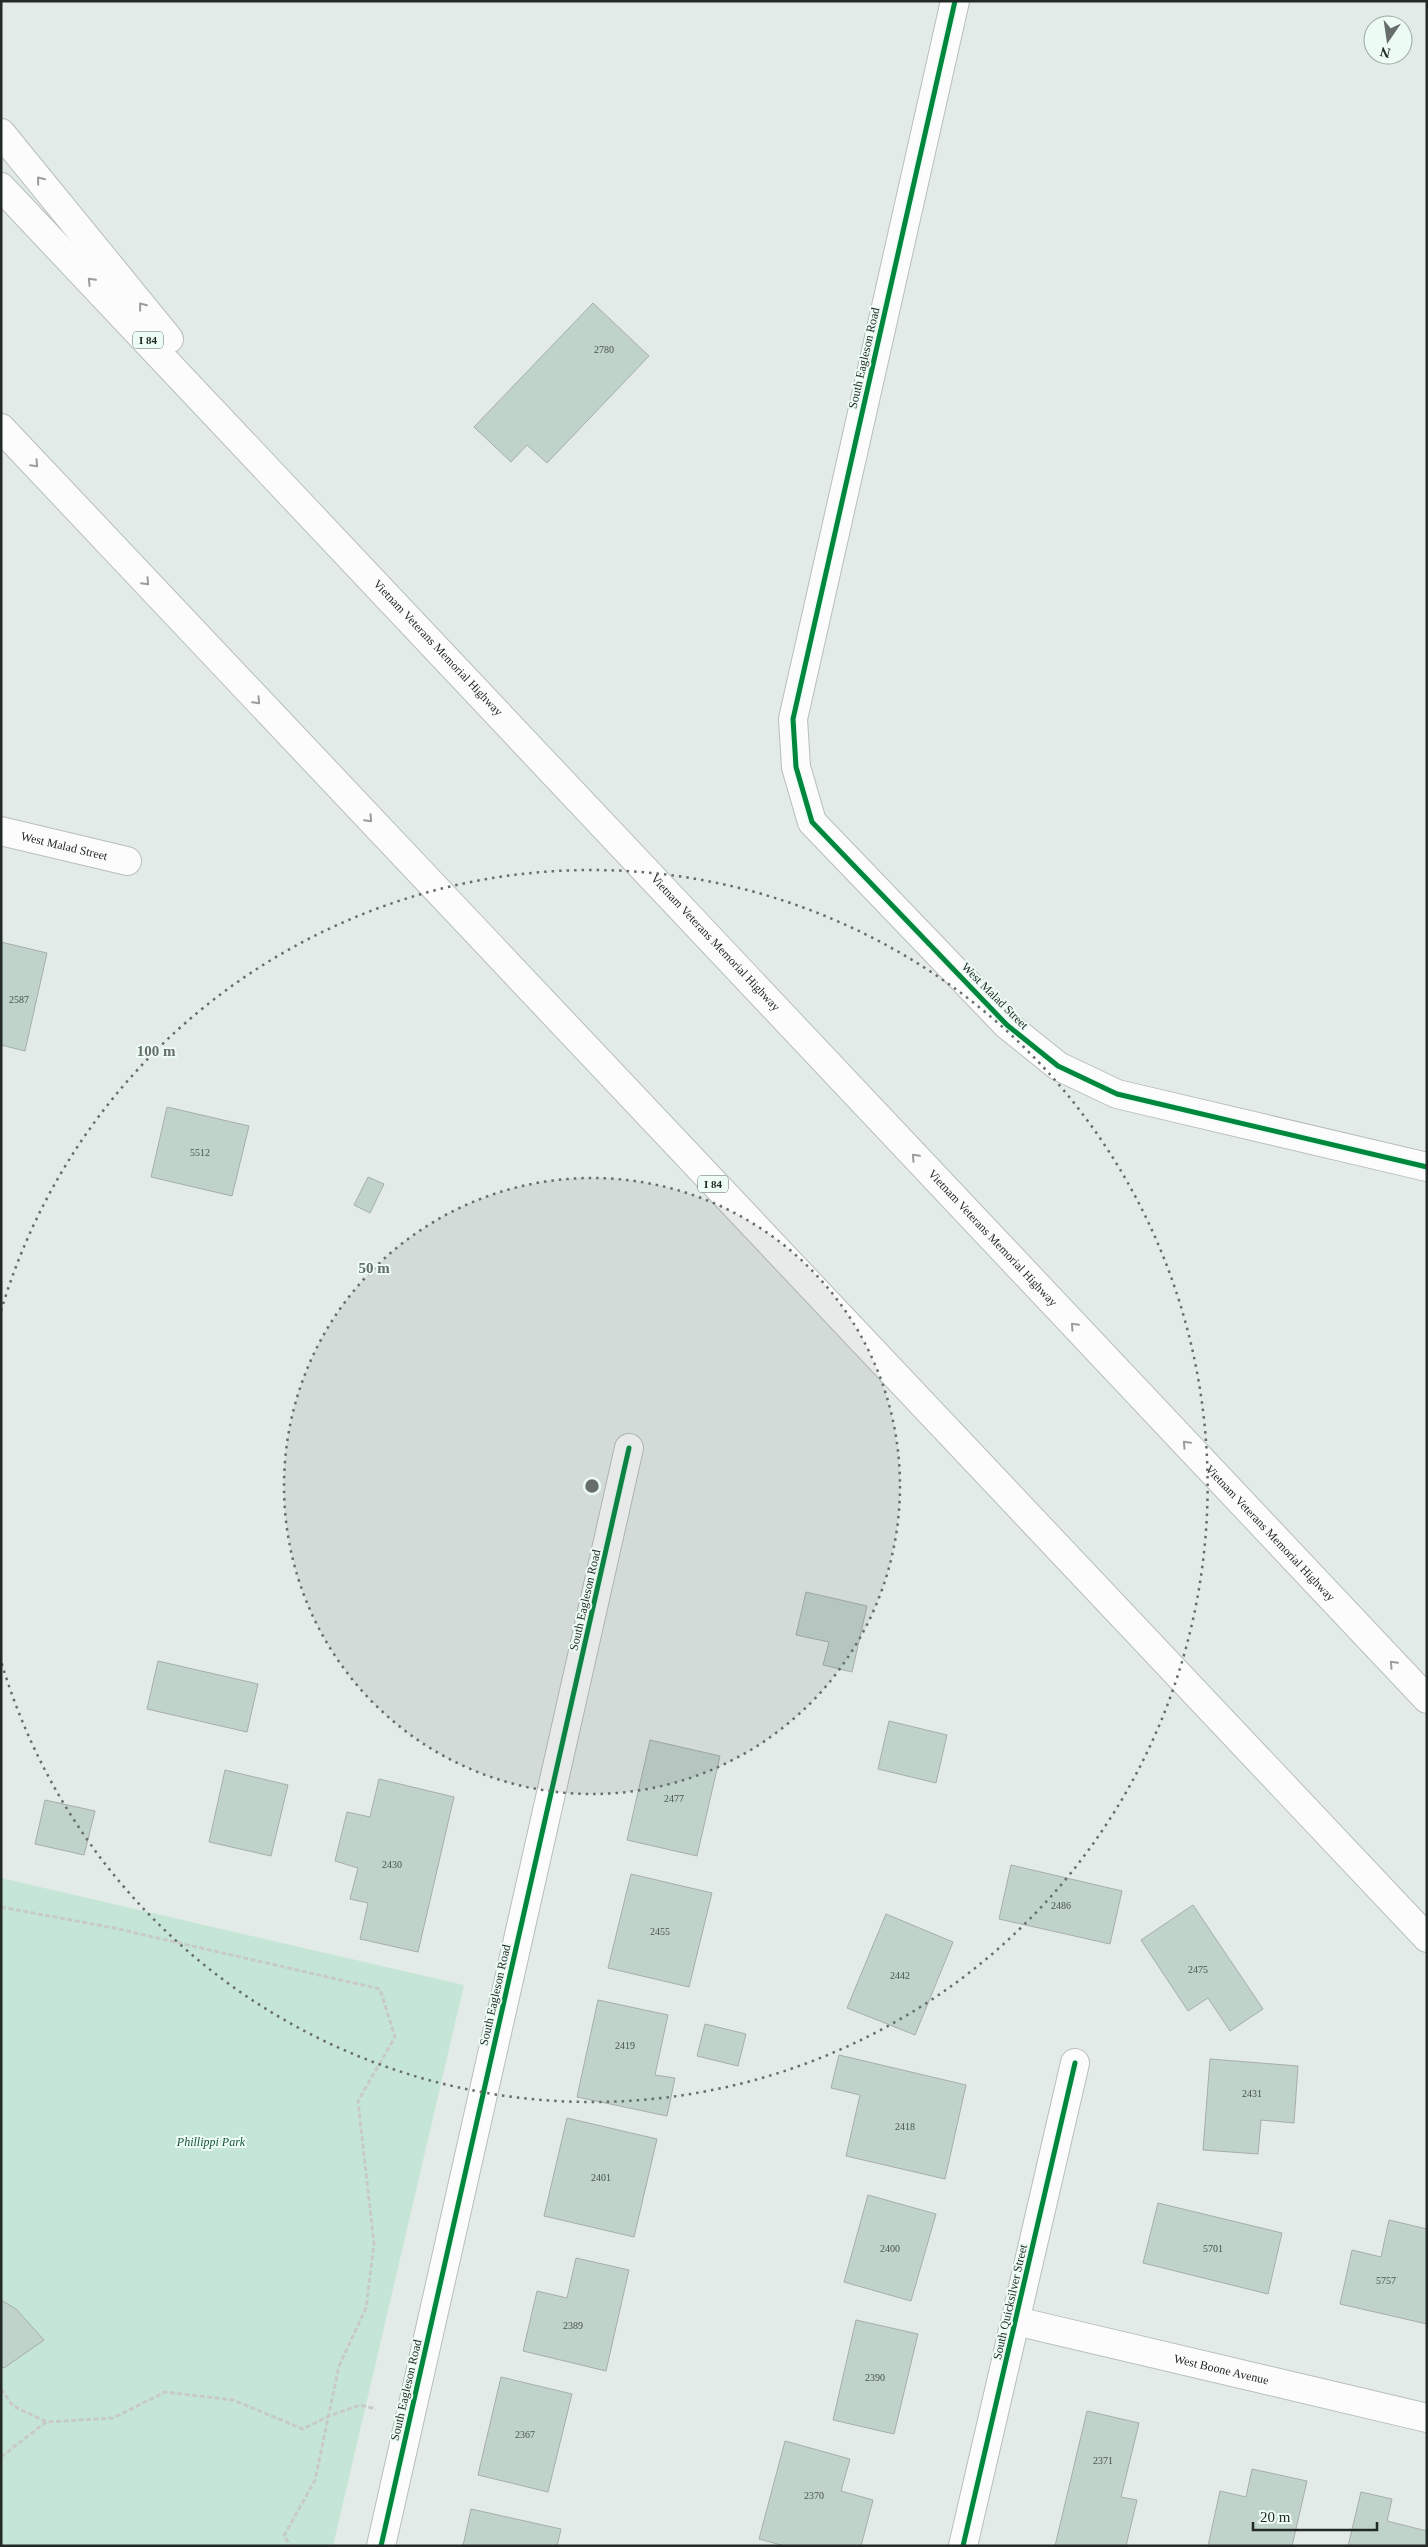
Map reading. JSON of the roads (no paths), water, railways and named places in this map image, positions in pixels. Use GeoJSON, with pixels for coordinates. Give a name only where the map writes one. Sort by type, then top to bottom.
{"type":"FeatureCollection","features":[{"type":"Feature","properties":{"kind":"main road","name":"South Eagleson Road"},"geometry":{"type":"LineString","coordinates":[[793,719],[955,1]]}},
{"type":"Feature","properties":{"kind":"main road"},"geometry":{"type":"LineString","coordinates":[[1,133],[294,494]]}},
{"type":"Feature","properties":{"kind":"main road","name":"Vietnam Veterans Memorial Highway"},"geometry":{"type":"LineString","coordinates":[[1,187],[294,494],[855,1094],[1427,1700]]}},
{"type":"Feature","properties":{"kind":"main road","name":"I 84"},"geometry":{"type":"LineString","coordinates":[[1,428],[1427,1938]]}},
{"type":"Feature","properties":{"kind":"main road","name":"West Malad Street"},"geometry":{"type":"LineString","coordinates":[[793,719],[796,767],[812,822],[1007,1025],[1058,1066],[1117,1094],[1427,1167]]}},
{"type":"Feature","properties":{"kind":"main road","name":"West Malad Street"},"geometry":{"type":"LineString","coordinates":[[1,831],[127,861]]}},
{"type":"Feature","properties":{"kind":"main road","name":"South Eagleson Road"},"geometry":{"type":"LineString","coordinates":[[381,2546],[629,1448]]}},
{"type":"Feature","properties":{"kind":"main road","name":"South Quicksilver Street"},"geometry":{"type":"LineString","coordinates":[[963,2546],[1075,2063]]}},
{"type":"Feature","properties":{"kind":"main road","name":"West Boone Avenue"},"geometry":{"type":"LineString","coordinates":[[1016,2321],[1427,2418]]}},
{"type":"Feature","properties":{"kind":"park label","name":"Phillippi Park"},"geometry":{"type":"Point","coordinates":[211,2142]}}]}
